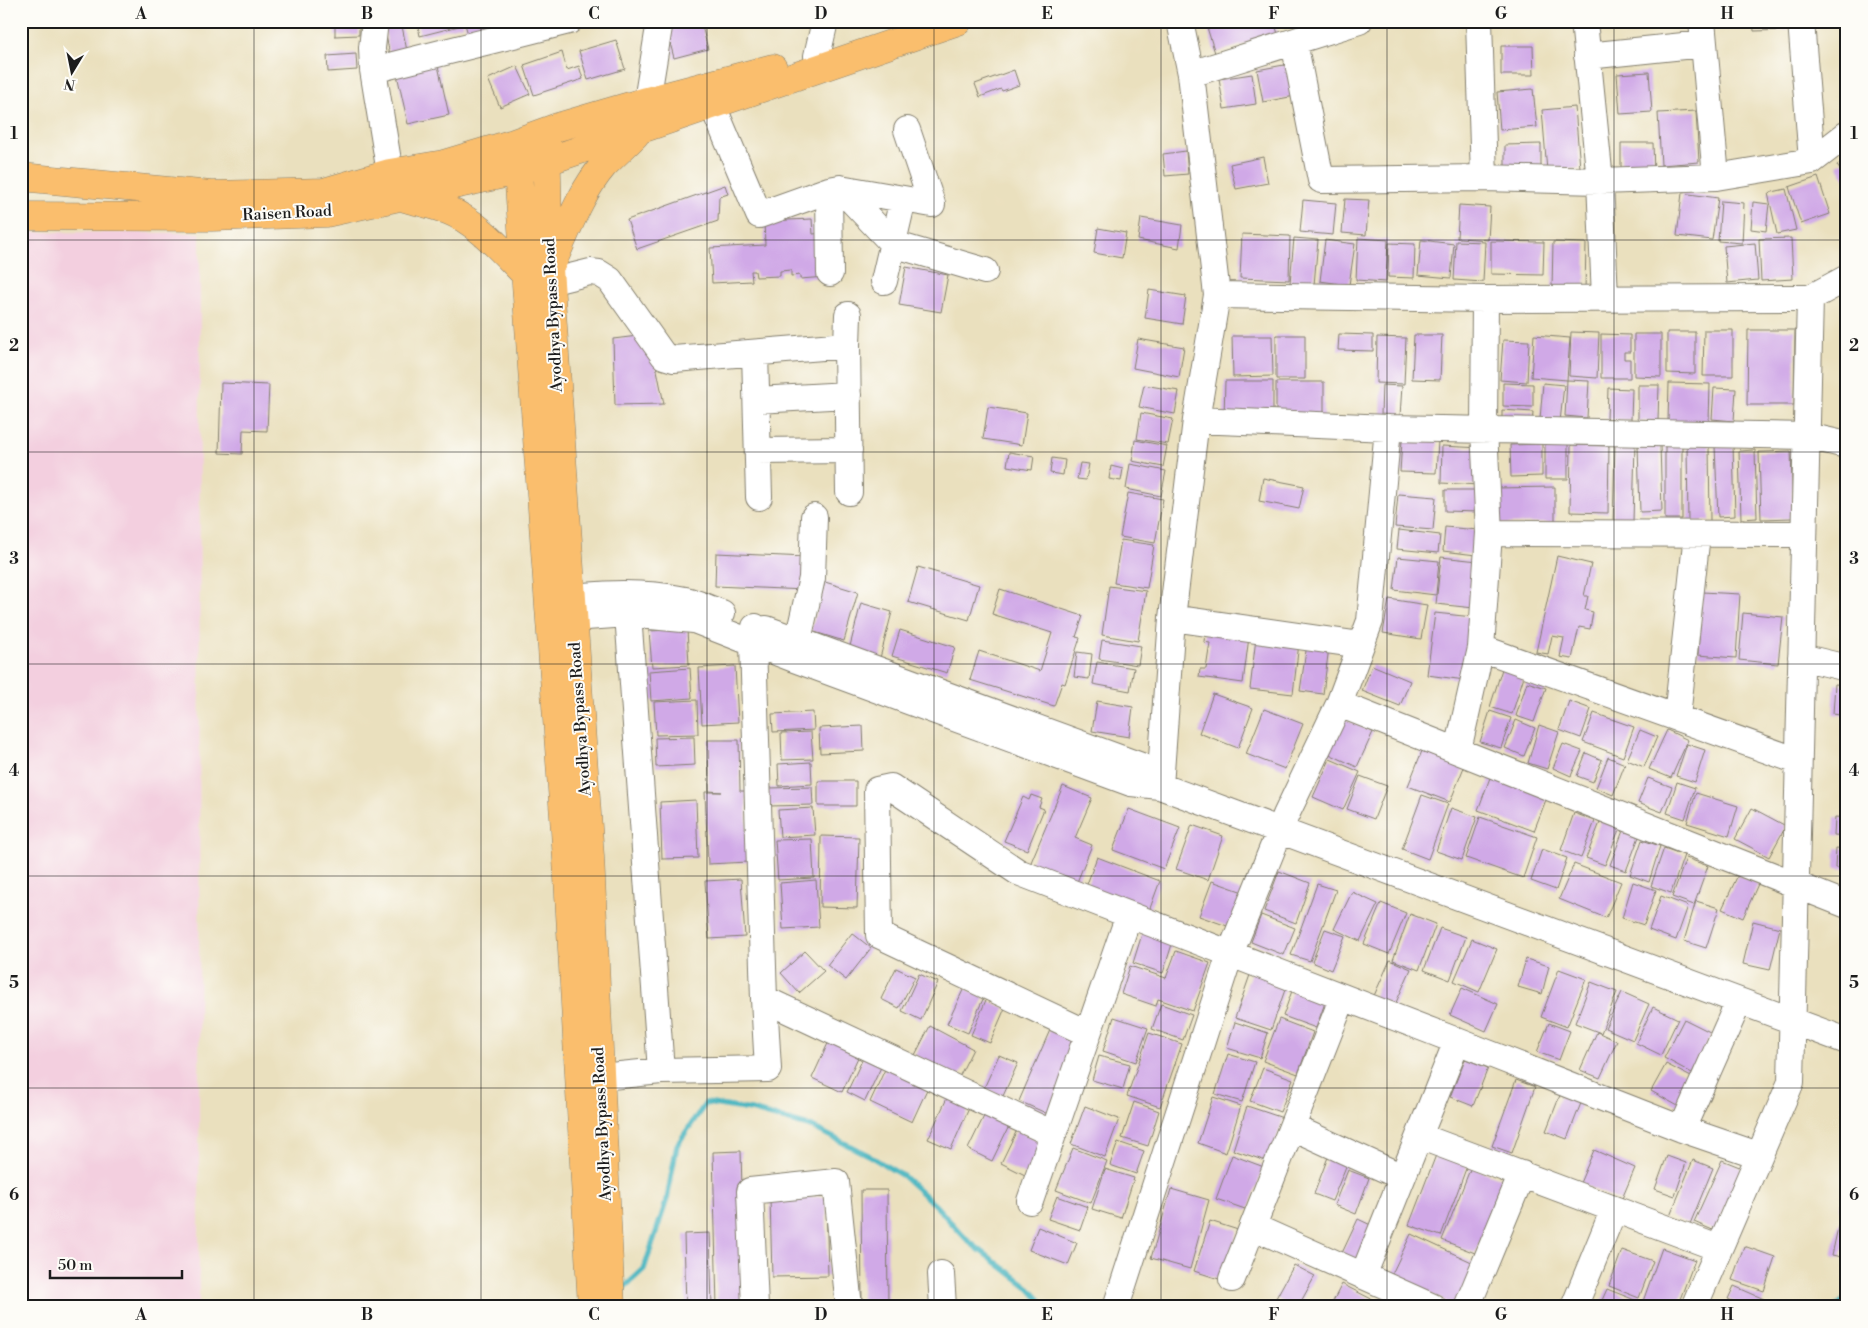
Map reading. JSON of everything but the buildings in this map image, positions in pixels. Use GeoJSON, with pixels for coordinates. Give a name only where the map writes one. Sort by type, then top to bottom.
{"type":"FeatureCollection","features":[{"type":"Feature","properties":{"kind":"main road","name":"Raisen Road"},"geometry":{"type":"LineString","coordinates":[[21,216],[212,217],[319,213],[395,185],[444,164],[646,101],[817,56],[914,21]]}},
{"type":"Feature","properties":{"kind":"main road","name":"Raisen Road"},"geometry":{"type":"LineString","coordinates":[[21,177],[211,195],[324,192],[518,172],[958,21]]}},
{"type":"Feature","properties":{"kind":"main road"},"geometry":{"type":"LineString","coordinates":[[395,185],[468,221],[542,275],[586,191],[605,164],[639,131]]}},
{"type":"Feature","properties":{"kind":"main road","name":"Ayodhya Bypass Road"},"geometry":{"type":"LineString","coordinates":[[546,132],[547,161],[542,275],[561,610],[567,859],[598,1247],[611,1307]]}},
{"type":"Feature","properties":{"kind":"main road","name":"Ayodhya Bypass Road"},"geometry":{"type":"LineString","coordinates":[[514,143],[518,172],[542,275]]}},
{"type":"Feature","properties":{"kind":"main road","name":"Ayodhya Bypass Road"},"geometry":{"type":"LineString","coordinates":[[561,610],[590,858],[600,1077],[598,1247],[592,1307]]}},
{"type":"Feature","properties":{"kind":"street"},"geometry":{"type":"LineString","coordinates":[[375,21],[372,48],[373,70],[395,185]]}},
{"type":"Feature","properties":{"kind":"street"},"geometry":{"type":"LineString","coordinates":[[373,70],[569,21]]}},
{"type":"Feature","properties":{"kind":"street"},"geometry":{"type":"LineString","coordinates":[[646,101],[660,21]]}},
{"type":"Feature","properties":{"kind":"street"},"geometry":{"type":"LineString","coordinates":[[817,56],[824,21]]}},
{"type":"Feature","properties":{"kind":"street"},"geometry":{"type":"LineString","coordinates":[[1160,786],[1172,618],[1196,420],[1217,295],[1191,74],[1180,21]]}},
{"type":"Feature","properties":{"kind":"street"},"geometry":{"type":"LineString","coordinates":[[1191,74],[1359,21]]}},
{"type":"Feature","properties":{"kind":"street"},"geometry":{"type":"LineString","coordinates":[[1479,21],[1484,178]]}},
{"type":"Feature","properties":{"kind":"street"},"geometry":{"type":"LineString","coordinates":[[1584,21],[1600,181],[1604,298]]}},
{"type":"Feature","properties":{"kind":"street"},"geometry":{"type":"LineString","coordinates":[[1801,21],[1812,161]]}},
{"type":"Feature","properties":{"kind":"street"},"geometry":{"type":"LineString","coordinates":[[1587,56],[1703,33],[1716,177]]}},
{"type":"Feature","properties":{"kind":"street"},"geometry":{"type":"LineString","coordinates":[[1294,42],[1321,180],[1484,178],[1600,181],[1716,177],[1812,161],[1847,134]]}},
{"type":"Feature","properties":{"kind":"street"},"geometry":{"type":"LineString","coordinates":[[712,106],[759,215],[834,189],[932,204],[906,130]]}},
{"type":"Feature","properties":{"kind":"street"},"geometry":{"type":"LineString","coordinates":[[834,189],[893,244],[985,271]]}},
{"type":"Feature","properties":{"kind":"street"},"geometry":{"type":"LineString","coordinates":[[830,273],[834,189]]}},
{"type":"Feature","properties":{"kind":"street"},"geometry":{"type":"LineString","coordinates":[[884,281],[904,199]]}},
{"type":"Feature","properties":{"kind":"street"},"geometry":{"type":"LineString","coordinates":[[542,275],[590,272],[599,273],[610,280],[664,356],[674,360],[847,344]]}},
{"type":"Feature","properties":{"kind":"street"},"geometry":{"type":"LineString","coordinates":[[1217,295],[1485,299],[1810,298],[1847,278]]}},
{"type":"Feature","properties":{"kind":"street"},"geometry":{"type":"LineString","coordinates":[[1694,1307],[1791,1082],[1810,298]]}},
{"type":"Feature","properties":{"kind":"street"},"geometry":{"type":"LineString","coordinates":[[1458,750],[1481,648],[1489,533],[1484,429],[1485,299]]}},
{"type":"Feature","properties":{"kind":"street"},"geometry":{"type":"LineString","coordinates":[[848,316],[849,492]]}},
{"type":"Feature","properties":{"kind":"street"},"geometry":{"type":"LineString","coordinates":[[755,352],[759,497]]}},
{"type":"Feature","properties":{"kind":"street"},"geometry":{"type":"LineString","coordinates":[[756,400],[848,395]]}},
{"type":"Feature","properties":{"kind":"street"},"geometry":{"type":"LineString","coordinates":[[1196,420],[1388,428],[1807,436],[1847,445]]}},
{"type":"Feature","properties":{"kind":"street"},"geometry":{"type":"LineString","coordinates":[[1116,1304],[1230,954],[1279,830],[1340,704],[1370,621],[1388,428]]}},
{"type":"Feature","properties":{"kind":"street"},"geometry":{"type":"LineString","coordinates":[[758,451],[849,450]]}},
{"type":"Feature","properties":{"kind":"street"},"geometry":{"type":"LineString","coordinates":[[796,650],[812,578],[814,517]]}},
{"type":"Feature","properties":{"kind":"street"},"geometry":{"type":"LineString","coordinates":[[1489,533],[1804,534]]}},
{"type":"Feature","properties":{"kind":"street"},"geometry":{"type":"LineString","coordinates":[[1677,717],[1697,534]]}},
{"type":"Feature","properties":{"kind":"street"},"geometry":{"type":"LineString","coordinates":[[561,610],[630,603],[754,634],[1131,783],[1160,786],[1847,1041]]}},
{"type":"Feature","properties":{"kind":"street"},"geometry":{"type":"LineString","coordinates":[[630,603],[661,1071]]}},
{"type":"Feature","properties":{"kind":"street"},"geometry":{"type":"LineString","coordinates":[[1172,618],[1361,645]]}},
{"type":"Feature","properties":{"kind":"street"},"geometry":{"type":"LineString","coordinates":[[600,1077],[661,1071],[768,1069],[764,999],[754,634]]}},
{"type":"Feature","properties":{"kind":"street"},"geometry":{"type":"LineString","coordinates":[[1481,648],[1798,761]]}},
{"type":"Feature","properties":{"kind":"street"},"geometry":{"type":"LineString","coordinates":[[1801,657],[1847,668]]}},
{"type":"Feature","properties":{"kind":"street"},"geometry":{"type":"LineString","coordinates":[[1340,704],[1847,905]]}},
{"type":"Feature","properties":{"kind":"street"},"geometry":{"type":"LineString","coordinates":[[1087,1033],[879,935],[877,790],[891,787],[1018,872],[1457,1040],[1682,1129],[1758,1156]]}},
{"type":"Feature","properties":{"kind":"street"},"geometry":{"type":"LineString","coordinates":[[1030,1201],[1129,915]]}},
{"type":"Feature","properties":{"kind":"street"},"geometry":{"type":"LineString","coordinates":[[1232,1279],[1343,997]]}},
{"type":"Feature","properties":{"kind":"street"},"geometry":{"type":"LineString","coordinates":[[764,999],[1053,1134]]}},
{"type":"Feature","properties":{"kind":"street"},"geometry":{"type":"LineString","coordinates":[[1682,1129],[1739,1001]]}},
{"type":"Feature","properties":{"kind":"street"},"geometry":{"type":"LineString","coordinates":[[1363,1276],[1457,1040]]}},
{"type":"Feature","properties":{"kind":"street"},"geometry":{"type":"LineString","coordinates":[[1292,1127],[1402,1177]]}},
{"type":"Feature","properties":{"kind":"street"},"geometry":{"type":"LineString","coordinates":[[1419,1136],[1718,1248]]}},
{"type":"Feature","properties":{"kind":"street"},"geometry":{"type":"LineString","coordinates":[[1467,1307],[1522,1174]]}},
{"type":"Feature","properties":{"kind":"street"},"geometry":{"type":"LineString","coordinates":[[755,1307],[750,1191],[836,1182],[849,1307]]}},
{"type":"Feature","properties":{"kind":"street"},"geometry":{"type":"LineString","coordinates":[[1574,1307],[1614,1209]]}},
{"type":"Feature","properties":{"kind":"street"},"geometry":{"type":"LineString","coordinates":[[1254,1227],[1433,1307]]}},
{"type":"Feature","properties":{"kind":"street"},"geometry":{"type":"LineString","coordinates":[[941,1274],[943,1307]]}},
{"type":"Feature","properties":{"kind":"shaded area"},"geometry":{"type":"Polygon","coordinates":[[[21,232],[200,233],[199,1307],[21,1307],[21,232]]]}},
{"type":"Feature","properties":{"kind":"waterway"},"geometry":{"type":"LineString","coordinates":[[619,1292],[644,1269],[667,1199],[677,1145],[706,1103],[751,1110],[812,1127],[868,1155],[903,1176],[936,1206],[968,1241],[1027,1286],[1046,1307]]}},
{"type":"Feature","properties":{"kind":"waterway"},"geometry":{"type":"LineString","coordinates":[[1836,1307],[1847,1298]]}}]}
